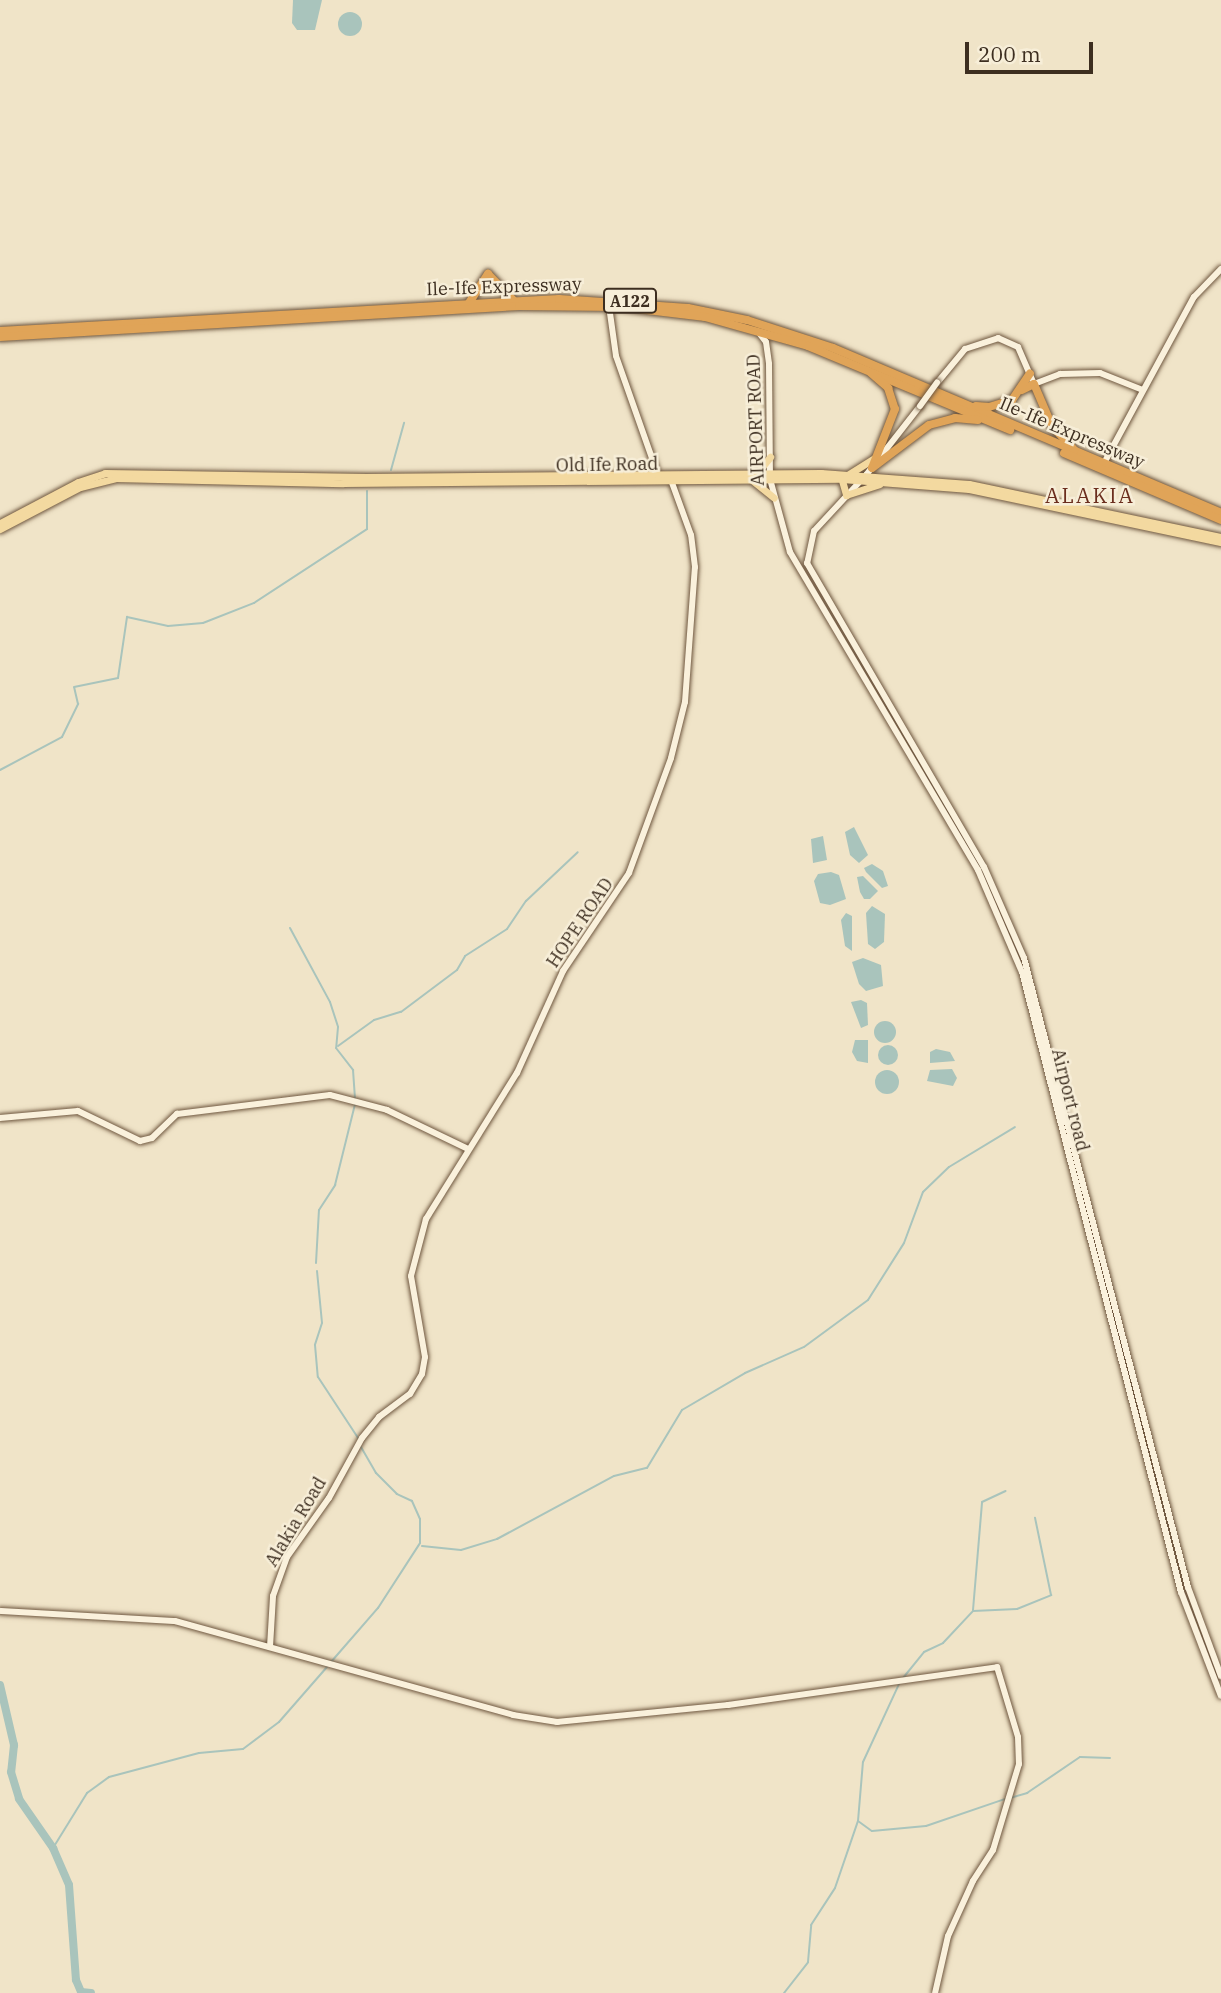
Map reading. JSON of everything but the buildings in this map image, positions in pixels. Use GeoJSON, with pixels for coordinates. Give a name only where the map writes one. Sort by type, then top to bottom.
{"type":"FeatureCollection","features":[{"type":"Feature","properties":{"kind":"highway"},"geometry":{"type":"LineString","coordinates":[[469,303],[488,274],[514,301]]}},
{"type":"Feature","properties":{"kind":"highway","name":"Ile-Ife Expressway"},"geometry":{"type":"LineString","coordinates":[[0,331],[514,301],[611,300],[722,314],[832,348],[1221,513]]}},
{"type":"Feature","properties":{"kind":"highway","name":"Ile-Ife Expressway"},"geometry":{"type":"LineString","coordinates":[[0,337],[506,307],[609,305],[698,316],[755,330],[853,362],[1221,520]]}},
{"type":"Feature","properties":{"kind":"highway"},"geometry":{"type":"LineString","coordinates":[[853,362],[883,383],[893,402],[893,423],[879,461]]}},
{"type":"Feature","properties":{"kind":"highway"},"geometry":{"type":"LineString","coordinates":[[1022,390],[1029,369]]}},
{"type":"Feature","properties":{"kind":"highway"},"geometry":{"type":"LineString","coordinates":[[955,400],[989,408],[1012,400],[1022,390],[1034,384],[1052,426],[1077,452]]}},
{"type":"Feature","properties":{"kind":"highway"},"geometry":{"type":"LineString","coordinates":[[867,474],[879,461],[916,433],[937,422],[964,418],[1007,429]]}},
{"type":"Feature","properties":{"kind":"main road"},"geometry":{"type":"LineString","coordinates":[[1103,465],[1194,297],[1221,269]]}},
{"type":"Feature","properties":{"kind":"main road"},"geometry":{"type":"LineString","coordinates":[[609,305],[616,356],[658,475]]}},
{"type":"Feature","properties":{"kind":"main road","name":"AIRPORT ROAD"},"geometry":{"type":"LineString","coordinates":[[755,330],[766,342],[769,364],[770,476],[790,552]]}},
{"type":"Feature","properties":{"kind":"main road"},"geometry":{"type":"LineString","coordinates":[[790,552],[807,550],[814,531],[867,474],[965,349],[986,339],[1012,343],[1029,369],[1034,384],[1046,377],[1100,373],[1133,383],[1143,390]]}},
{"type":"Feature","properties":{"kind":"main road"},"geometry":{"type":"LineString","coordinates":[[1029,369],[1046,377]]}},
{"type":"Feature","properties":{"kind":"main road"},"geometry":{"type":"LineString","coordinates":[[1133,383],[1148,381]]}},
{"type":"Feature","properties":{"kind":"main road"},"geometry":{"type":"LineString","coordinates":[[770,457],[754,476],[774,498]]}},
{"type":"Feature","properties":{"kind":"main road"},"geometry":{"type":"LineString","coordinates":[[879,461],[887,479],[846,495],[843,476],[879,461]]}},
{"type":"Feature","properties":{"kind":"main road","name":"Old Ife Road"},"geometry":{"type":"LineString","coordinates":[[0,523],[78,482],[105,473],[237,479]]}},
{"type":"Feature","properties":{"kind":"main road","name":"Old Ife Road"},"geometry":{"type":"LineString","coordinates":[[428,480],[867,474],[1101,512],[1221,537]]}},
{"type":"Feature","properties":{"kind":"main road","name":"Old Ife Road"},"geometry":{"type":"LineString","coordinates":[[0,529],[80,487],[106,479],[671,480],[754,476]]}},
{"type":"Feature","properties":{"kind":"main road","name":"HOPE ROAD"},"geometry":{"type":"LineString","coordinates":[[376,1421],[410,1394],[422,1374],[424,1348],[411,1292],[413,1261],[426,1219],[515,1077],[563,971],[629,873],[679,732],[695,567],[691,535],[671,480]]}},
{"type":"Feature","properties":{"kind":"main road","name":"Old Ife Road"},"geometry":{"type":"LineString","coordinates":[[1101,512],[1221,542]]}},
{"type":"Feature","properties":{"kind":"main road","name":"Airport road"},"geometry":{"type":"LineString","coordinates":[[807,550],[808,569],[978,870],[1014,951],[1044,1038],[1153,1469],[1181,1592],[1221,1696]]}},
{"type":"Feature","properties":{"kind":"main road","name":"Airport road"},"geometry":{"type":"LineString","coordinates":[[790,552],[852,650]]}},
{"type":"Feature","properties":{"kind":"main road"},"geometry":{"type":"LineString","coordinates":[[0,1118],[78,1111],[140,1141],[152,1138],[177,1114],[226,1111],[312,1096],[355,1102],[396,1113],[468,1149]]}},
{"type":"Feature","properties":{"kind":"main road","name":"Alakia Road"},"geometry":{"type":"LineString","coordinates":[[270,1647],[273,1596],[284,1563],[323,1508],[356,1445],[376,1421]]}},
{"type":"Feature","properties":{"kind":"main road","name":"Airport road"},"geometry":{"type":"LineString","coordinates":[[1153,1469],[1188,1587],[1221,1676]]}},
{"type":"Feature","properties":{"kind":"main road"},"geometry":{"type":"LineString","coordinates":[[0,1611],[175,1621],[513,1715],[557,1722],[997,1667],[1020,1748],[993,1850],[956,1916],[938,1966],[935,1993]]}},
{"type":"Feature","properties":{"kind":"water"},"geometry":{"type":"Polygon","coordinates":[[[293,0],[322,0],[315,30],[297,30],[292,23],[293,0]]]}},
{"type":"Feature","properties":{"kind":"water"},"geometry":{"type":"Polygon","coordinates":[[[350,12],[359,15],[362,24],[359,33],[350,36],[341,33],[338,24],[341,15],[350,12]]]}},
{"type":"Feature","properties":{"kind":"water"},"geometry":{"type":"Polygon","coordinates":[[[854,827],[868,855],[859,863],[850,855],[845,832],[854,827]]]}},
{"type":"Feature","properties":{"kind":"water"},"geometry":{"type":"Polygon","coordinates":[[[823,836],[827,860],[813,863],[811,839],[823,836]]]}},
{"type":"Feature","properties":{"kind":"water"},"geometry":{"type":"Polygon","coordinates":[[[872,864],[883,871],[888,886],[882,888],[866,872],[864,868],[872,864]]]}},
{"type":"Feature","properties":{"kind":"water"},"geometry":{"type":"Polygon","coordinates":[[[831,872],[839,875],[846,899],[830,905],[820,903],[814,881],[818,874],[831,872]]]}},
{"type":"Feature","properties":{"kind":"water"},"geometry":{"type":"Polygon","coordinates":[[[863,876],[878,891],[870,899],[864,899],[860,892],[857,877],[863,876]]]}},
{"type":"Feature","properties":{"kind":"water"},"geometry":{"type":"Polygon","coordinates":[[[872,906],[885,914],[884,942],[875,949],[868,944],[866,913],[872,906]]]}},
{"type":"Feature","properties":{"kind":"water"},"geometry":{"type":"Polygon","coordinates":[[[846,913],[852,916],[852,951],[845,946],[841,920],[846,913]]]}},
{"type":"Feature","properties":{"kind":"water"},"geometry":{"type":"Polygon","coordinates":[[[863,958],[881,965],[883,986],[866,991],[859,984],[852,962],[863,958]]]}},
{"type":"Feature","properties":{"kind":"water"},"geometry":{"type":"Polygon","coordinates":[[[861,1000],[867,1003],[868,1025],[861,1028],[851,1002],[861,1000]]]}},
{"type":"Feature","properties":{"kind":"water"},"geometry":{"type":"Polygon","coordinates":[[[885,1021],[893,1024],[896,1032],[893,1040],[885,1043],[877,1040],[874,1032],[877,1024],[885,1021]]]}},
{"type":"Feature","properties":{"kind":"water"},"geometry":{"type":"Polygon","coordinates":[[[855,1040],[868,1040],[868,1063],[857,1061],[852,1052],[855,1040]]]}},
{"type":"Feature","properties":{"kind":"water"},"geometry":{"type":"Polygon","coordinates":[[[888,1045],[895,1048],[898,1055],[895,1062],[888,1065],[881,1062],[878,1055],[881,1048],[888,1045]]]}},
{"type":"Feature","properties":{"kind":"water"},"geometry":{"type":"Polygon","coordinates":[[[936,1049],[950,1052],[955,1061],[930,1063],[930,1052],[936,1049]]]}},
{"type":"Feature","properties":{"kind":"water"},"geometry":{"type":"Polygon","coordinates":[[[952,1069],[957,1078],[953,1086],[927,1081],[930,1070],[952,1069]]]}},
{"type":"Feature","properties":{"kind":"water"},"geometry":{"type":"Polygon","coordinates":[[[887,1070],[895,1074],[899,1082],[895,1090],[887,1094],[879,1090],[875,1082],[879,1074],[887,1070]]]}},
{"type":"Feature","properties":{"kind":"waterway"},"geometry":{"type":"LineString","coordinates":[[391,470],[404,423]]}},
{"type":"Feature","properties":{"kind":"waterway"},"geometry":{"type":"LineString","coordinates":[[0,770],[62,737],[78,704],[74,687],[118,678],[127,617],[168,626],[203,623],[254,603],[367,529],[367,491]]}},
{"type":"Feature","properties":{"kind":"waterway"},"geometry":{"type":"LineString","coordinates":[[338,1046],[374,1020],[401,1012],[457,970],[465,956],[507,929],[526,901],[578,852]]}},
{"type":"Feature","properties":{"kind":"waterway"},"geometry":{"type":"LineString","coordinates":[[290,928],[330,1002],[338,1027],[336,1048],[353,1070],[355,1098]]}},
{"type":"Feature","properties":{"kind":"waterway"},"geometry":{"type":"LineString","coordinates":[[316,1263],[319,1210],[335,1185],[355,1104]]}},
{"type":"Feature","properties":{"kind":"waterway"},"geometry":{"type":"LineString","coordinates":[[422,1546],[461,1550],[497,1539],[614,1476],[647,1468],[682,1410],[745,1373],[804,1347],[868,1300],[904,1243],[923,1192],[949,1167],[1015,1127]]}},
{"type":"Feature","properties":{"kind":"waterway"},"geometry":{"type":"LineString","coordinates":[[317,1271],[322,1323],[315,1345],[318,1377],[358,1438]]}},
{"type":"Feature","properties":{"kind":"waterway"},"geometry":{"type":"LineString","coordinates":[[331,1662],[378,1608],[420,1543],[420,1519],[412,1501],[397,1494],[376,1473],[361,1447]]}},
{"type":"Feature","properties":{"kind":"waterway"},"geometry":{"type":"LineString","coordinates":[[973,1610],[982,1502],[1006,1491]]}},
{"type":"Feature","properties":{"kind":"waterway"},"geometry":{"type":"LineString","coordinates":[[903,1678],[924,1652],[943,1643],[973,1611],[1017,1609],[1051,1595],[1035,1518]]}},
{"type":"Feature","properties":{"kind":"waterway"},"geometry":{"type":"LineString","coordinates":[[53,1848],[87,1793],[109,1777],[199,1753],[243,1749],[279,1722],[327,1667]]}},
{"type":"Feature","properties":{"kind":"waterway"},"geometry":{"type":"LineString","coordinates":[[858,1821],[863,1762],[900,1682]]}},
{"type":"Feature","properties":{"kind":"waterway"},"geometry":{"type":"LineString","coordinates":[[0,1685],[14,1745],[11,1772],[19,1799],[53,1848],[69,1885],[76,1980],[81,1992],[91,1993]]}},
{"type":"Feature","properties":{"kind":"waterway"},"geometry":{"type":"LineString","coordinates":[[1010,1798],[1027,1793],[1080,1757],[1110,1758]]}},
{"type":"Feature","properties":{"kind":"waterway"},"geometry":{"type":"LineString","coordinates":[[784,1993],[808,1962],[811,1925],[835,1888],[858,1821],[872,1831],[926,1826],[1005,1799]]}},
{"type":"Feature","properties":{"kind":"district","name":"ALAKIA"},"geometry":{"type":"Point","coordinates":[1090,495]}}]}
